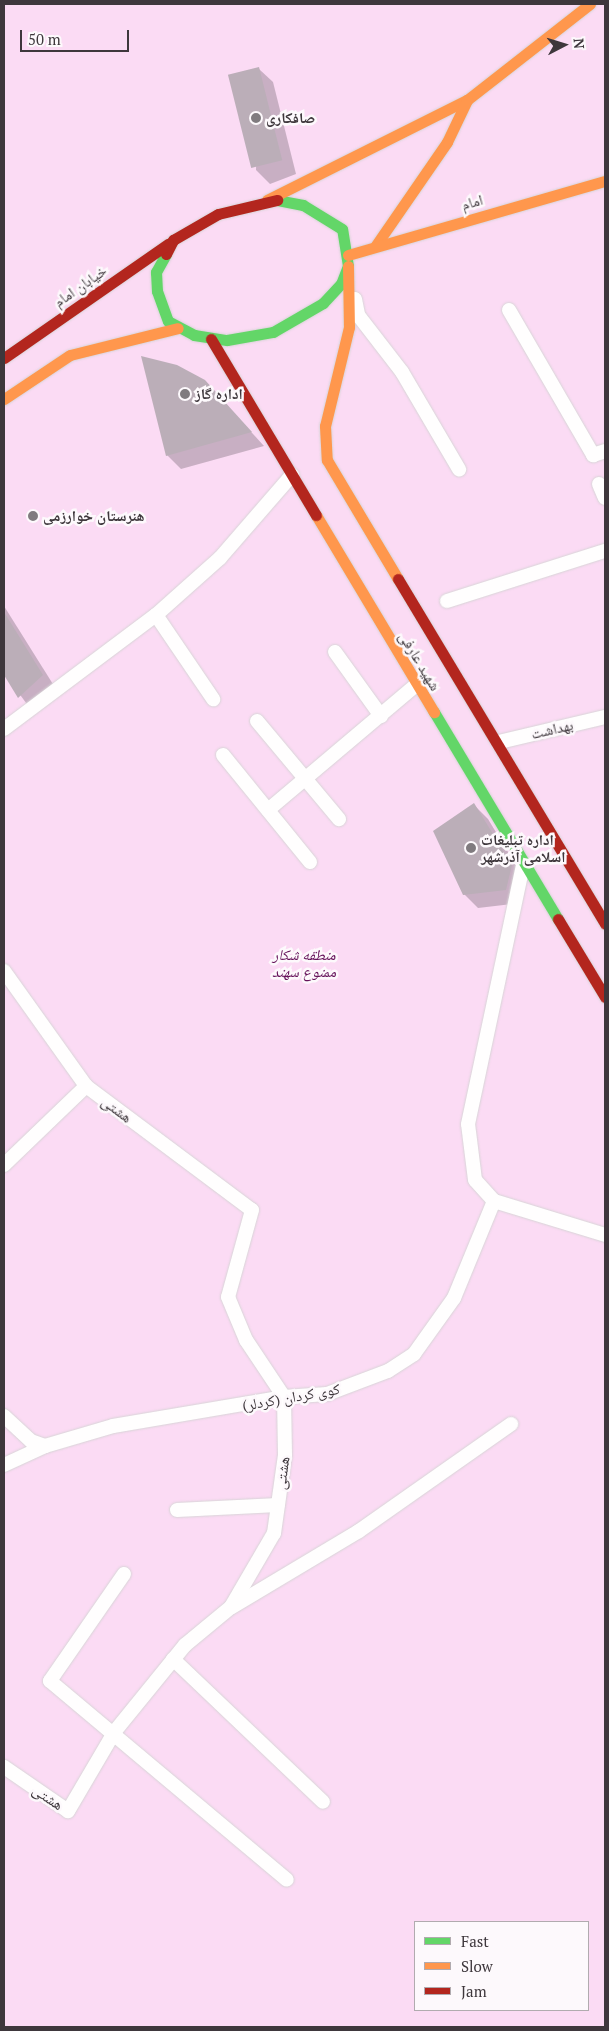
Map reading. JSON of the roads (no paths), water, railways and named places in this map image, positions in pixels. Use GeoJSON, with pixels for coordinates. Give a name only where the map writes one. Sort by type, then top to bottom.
{"type":"FeatureCollection","features":[{"type":"Feature","properties":{"kind":"main road"},"geometry":{"type":"LineString","coordinates":[[263,202],[303,205],[327,216],[342,230],[348,260],[340,284],[301,319],[265,334],[211,339],[178,328],[168,320],[157,291],[156,272],[173,240],[218,214],[263,202],[467,100],[538,40],[590,4]]}},
{"type":"Feature","properties":{"kind":"main road"},"geometry":{"type":"LineString","coordinates":[[376,245],[447,142],[467,100]]}},
{"type":"Feature","properties":{"kind":"main road","name":"امام"},"geometry":{"type":"LineString","coordinates":[[348,260],[376,245],[605,181]]}},
{"type":"Feature","properties":{"kind":"main road","name":"خیابان امام"},"geometry":{"type":"LineString","coordinates":[[4,358],[173,240]]}},
{"type":"Feature","properties":{"kind":"main road","name":"شهید عارفی"},"geometry":{"type":"LineString","coordinates":[[348,260],[350,327],[325,426],[327,460],[499,742],[605,924]]}},
{"type":"Feature","properties":{"kind":"main road"},"geometry":{"type":"LineString","coordinates":[[4,399],[70,355],[178,328]]}},
{"type":"Feature","properties":{"kind":"main road","name":"شهید عارفی"},"geometry":{"type":"LineString","coordinates":[[211,339],[523,865],[605,997]]}},
{"type":"Feature","properties":{"kind":"street"},"geometry":{"type":"LineString","coordinates":[[348,260],[358,315],[402,372],[459,470]]}},
{"type":"Feature","properties":{"kind":"street"},"geometry":{"type":"LineString","coordinates":[[509,310],[593,455],[605,451]]}},
{"type":"Feature","properties":{"kind":"street"},"geometry":{"type":"LineString","coordinates":[[4,729],[156,616],[220,558],[292,475]]}},
{"type":"Feature","properties":{"kind":"street"},"geometry":{"type":"LineString","coordinates":[[599,484],[605,498]]}},
{"type":"Feature","properties":{"kind":"street"},"geometry":{"type":"LineString","coordinates":[[447,601],[605,551]]}},
{"type":"Feature","properties":{"kind":"street"},"geometry":{"type":"LineString","coordinates":[[156,616],[213,698]]}},
{"type":"Feature","properties":{"kind":"street"},"geometry":{"type":"LineString","coordinates":[[335,652],[381,716]]}},
{"type":"Feature","properties":{"kind":"street"},"geometry":{"type":"LineString","coordinates":[[268,810],[305,781],[416,685]]}},
{"type":"Feature","properties":{"kind":"street","name":"بهداشت"},"geometry":{"type":"LineString","coordinates":[[499,742],[605,717]]}},
{"type":"Feature","properties":{"kind":"street"},"geometry":{"type":"LineString","coordinates":[[258,721],[305,781],[339,819]]}},
{"type":"Feature","properties":{"kind":"street"},"geometry":{"type":"LineString","coordinates":[[223,755],[310,862]]}},
{"type":"Feature","properties":{"kind":"street"},"geometry":{"type":"LineString","coordinates":[[523,865],[468,1124],[467,1146],[475,1180],[494,1201],[605,1235]]}},
{"type":"Feature","properties":{"kind":"street"},"geometry":{"type":"LineString","coordinates":[[4,971],[86,1086],[4,1165]]}},
{"type":"Feature","properties":{"kind":"street","name":"هشتی"},"geometry":{"type":"LineString","coordinates":[[4,1767],[68,1811],[115,1731],[173,1659],[231,1607],[274,1533],[285,1455],[284,1397],[246,1340],[228,1297],[252,1210],[86,1086]]}},
{"type":"Feature","properties":{"kind":"street","name":"کوی کردان (کردلر)"},"geometry":{"type":"LineString","coordinates":[[4,1465],[45,1446],[113,1426],[284,1397],[327,1394],[350,1387],[388,1371],[414,1354],[454,1298],[494,1201]]}},
{"type":"Feature","properties":{"kind":"street"},"geometry":{"type":"LineString","coordinates":[[4,1416],[31,1441],[45,1446]]}},
{"type":"Feature","properties":{"kind":"street"},"geometry":{"type":"LineString","coordinates":[[231,1607],[359,1531],[511,1424]]}},
{"type":"Feature","properties":{"kind":"street"},"geometry":{"type":"LineString","coordinates":[[177,1510],[278,1505]]}},
{"type":"Feature","properties":{"kind":"street"},"geometry":{"type":"LineString","coordinates":[[124,1574],[50,1681],[115,1731],[287,1880]]}},
{"type":"Feature","properties":{"kind":"street"},"geometry":{"type":"LineString","coordinates":[[173,1659],[323,1802]]}},
{"type":"Feature","properties":{"kind":"place","name":"صافکاری"},"geometry":{"type":"Point","coordinates":[256,118]}},
{"type":"Feature","properties":{"kind":"place","name":"اداره گاز"},"geometry":{"type":"Point","coordinates":[185,394]}},
{"type":"Feature","properties":{"kind":"place","name":"هنرستان خوارزمی"},"geometry":{"type":"Point","coordinates":[33,516]}},
{"type":"Feature","properties":{"kind":"place","name":"اداره تبلیغات اسلامی آذرشهر"},"geometry":{"type":"Point","coordinates":[471,848]}},
{"type":"Feature","properties":{"kind":"park label","name":"منطقه شکار ممنوع سهند"},"geometry":{"type":"Point","coordinates":[304,962]}}]}
